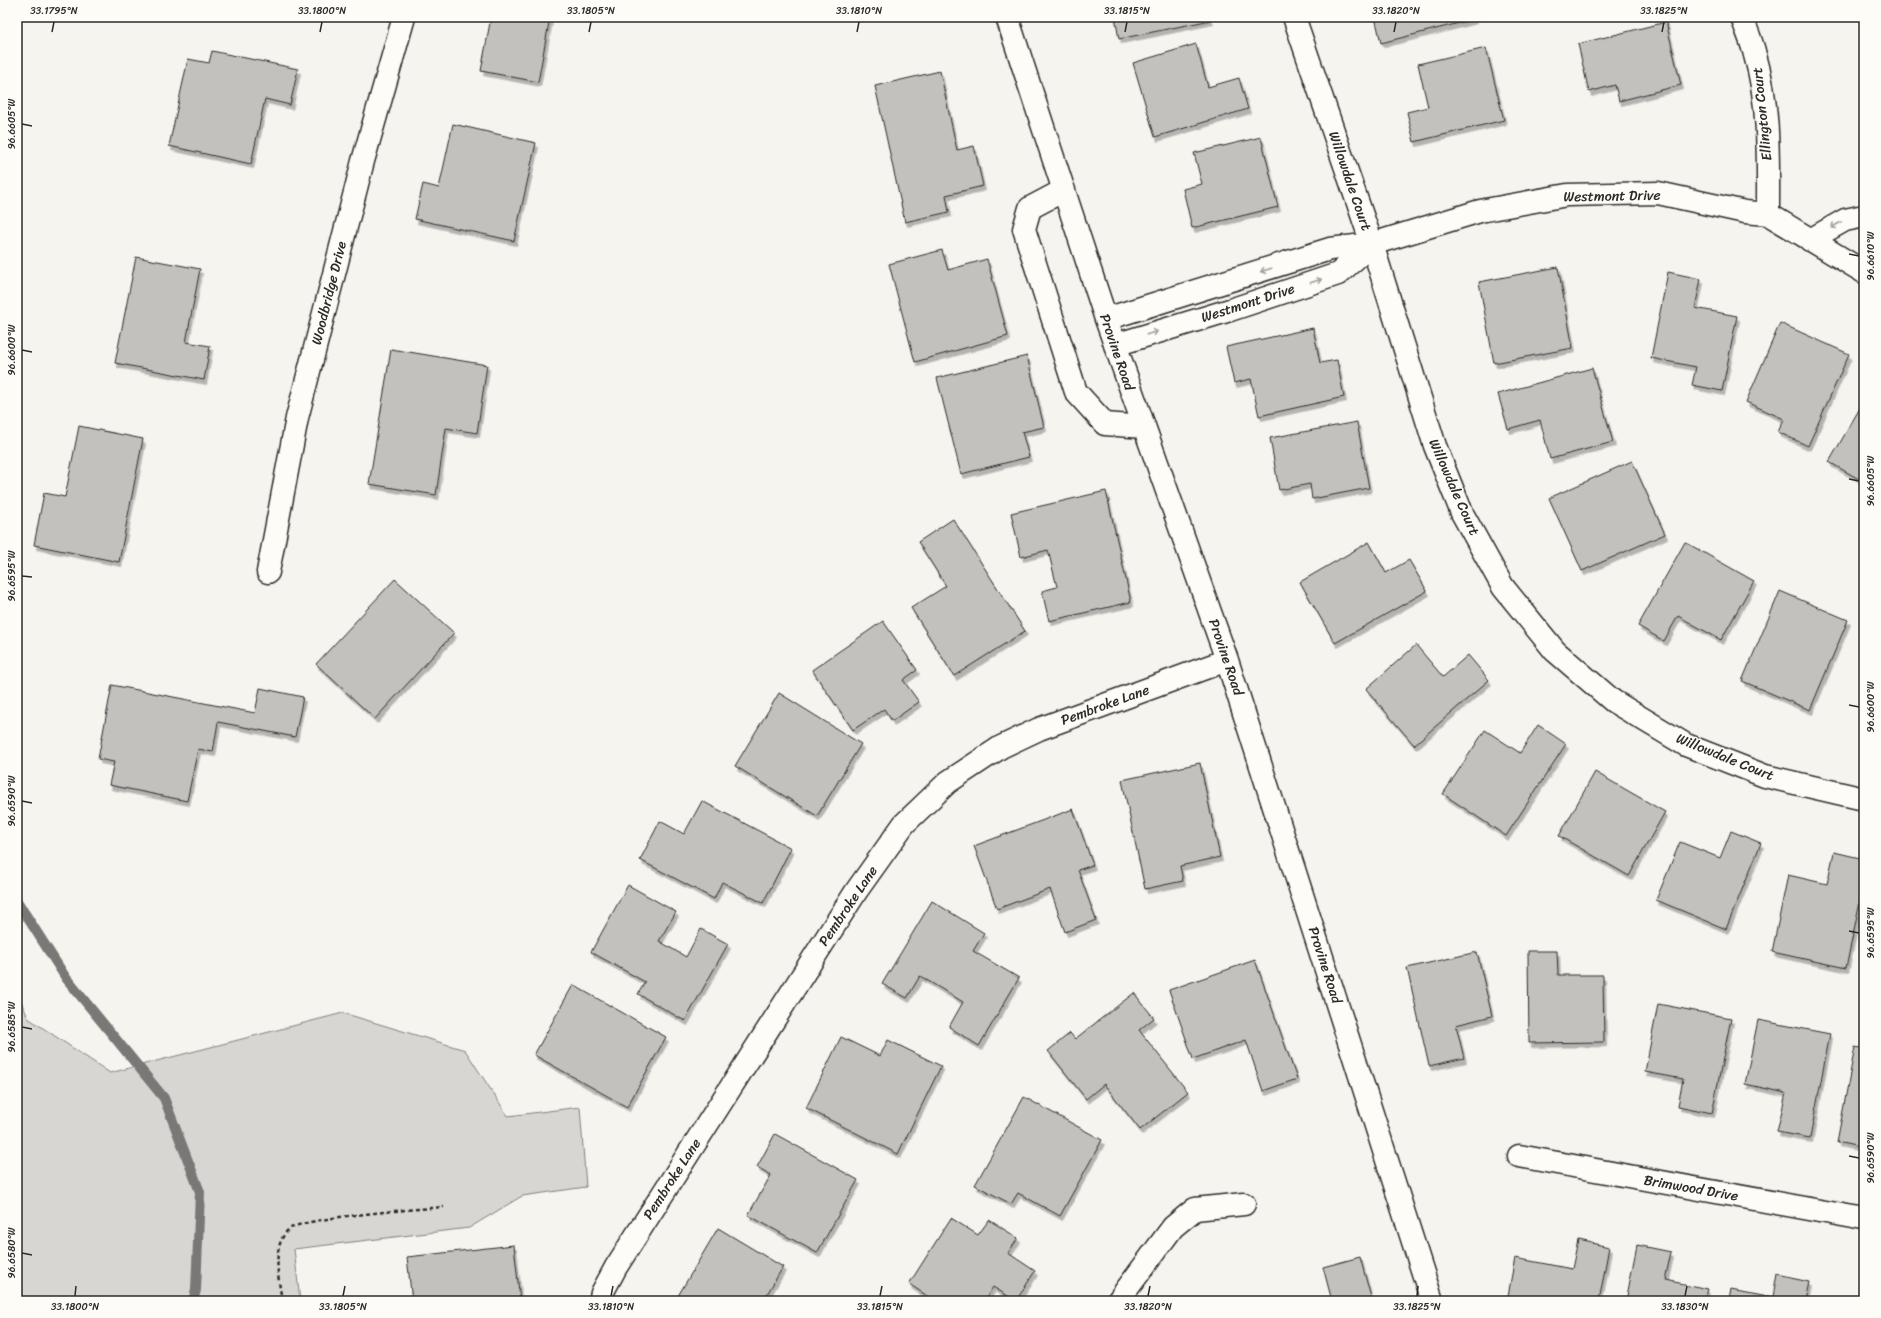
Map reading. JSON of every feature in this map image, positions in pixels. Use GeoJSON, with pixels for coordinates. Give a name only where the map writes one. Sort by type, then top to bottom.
{"type":"FeatureCollection","features":[{"type":"Feature","properties":{"kind":"street","name":"Woodbridge Drive"},"geometry":{"type":"LineString","coordinates":[[268,572],[297,418],[363,161],[404,17]]}},
{"type":"Feature","properties":{"kind":"street","name":"Provine Road"},"geometry":{"type":"LineString","coordinates":[[1007,17],[1106,319],[1227,660],[1432,1301]]}},
{"type":"Feature","properties":{"kind":"street","name":"Willowdale Court"},"geometry":{"type":"LineString","coordinates":[[1294,17],[1372,244],[1435,446],[1462,513],[1503,587],[1555,651],[1613,702],[1686,745],[1765,776],[1864,799]]}},
{"type":"Feature","properties":{"kind":"street","name":"Ellington Court"},"geometry":{"type":"LineString","coordinates":[[1742,17],[1756,55],[1764,98],[1768,152],[1768,214]]}},
{"type":"Feature","properties":{"kind":"street"},"geometry":{"type":"LineString","coordinates":[[1064,190],[1030,208],[1024,229],[1076,392],[1105,424],[1144,427]]}},
{"type":"Feature","properties":{"kind":"street","name":"Westmont Drive"},"geometry":{"type":"LineString","coordinates":[[1106,319],[1330,249],[1372,244],[1480,211],[1567,195],[1658,192],[1745,212],[1768,214],[1864,272]]}},
{"type":"Feature","properties":{"kind":"street"},"geometry":{"type":"LineString","coordinates":[[1810,240],[1845,220],[1864,216]]}},
{"type":"Feature","properties":{"kind":"street","name":"Westmont Drive"},"geometry":{"type":"LineString","coordinates":[[1115,345],[1230,310],[1338,274],[1372,244]]}},
{"type":"Feature","properties":{"kind":"street","name":"Pembroke Lane"},"geometry":{"type":"LineString","coordinates":[[600,1301],[602,1293],[624,1254],[857,890],[904,824],[948,782],[1001,747],[1039,729],[1227,660]]}},
{"type":"Feature","properties":{"kind":"street","name":"Brimwood Drive"},"geometry":{"type":"LineString","coordinates":[[1519,1156],[1864,1219]]}},
{"type":"Feature","properties":{"kind":"street"},"geometry":{"type":"LineString","coordinates":[[1118,1301],[1173,1227],[1194,1209],[1244,1204]]}},
{"type":"Feature","properties":{"kind":"path"},"geometry":{"type":"LineString","coordinates":[[282,1301],[278,1269],[280,1244],[288,1230],[304,1223],[369,1214],[444,1207]]}},
{"type":"Feature","properties":{"kind":"shaded area"},"geometry":{"type":"Polygon","coordinates":[[[17,991],[28,1018],[110,1073],[343,1013],[465,1050],[508,1116],[580,1107],[586,1187],[522,1196],[469,1228],[294,1249],[300,1301],[17,1301],[17,991]]]}},
{"type":"Feature","properties":{"kind":"building"},"geometry":{"type":"Polygon","coordinates":[[[491,17],[550,17],[538,82],[481,71],[491,17]]]}},
{"type":"Feature","properties":{"kind":"building"},"geometry":{"type":"Polygon","coordinates":[[[1115,17],[1210,17],[1211,20],[1119,39],[1115,17]]]}},
{"type":"Feature","properties":{"kind":"building"},"geometry":{"type":"Polygon","coordinates":[[[1375,17],[1474,17],[1475,19],[1381,43],[1375,17]]]}},
{"type":"Feature","properties":{"kind":"building"},"geometry":{"type":"Polygon","coordinates":[[[1666,22],[1681,85],[1619,101],[1615,85],[1589,92],[1578,44],[1666,22]]]}},
{"type":"Feature","properties":{"kind":"building"},"geometry":{"type":"Polygon","coordinates":[[[1196,44],[1208,87],[1239,78],[1248,109],[1155,137],[1133,63],[1196,44]]]}},
{"type":"Feature","properties":{"kind":"building"},"geometry":{"type":"Polygon","coordinates":[[[1486,48],[1504,120],[1414,142],[1407,112],[1428,107],[1418,64],[1486,48]]]}},
{"type":"Feature","properties":{"kind":"building"},"geometry":{"type":"Polygon","coordinates":[[[212,51],[298,69],[290,105],[265,99],[251,164],[169,146],[188,59],[209,63],[212,51]]]}},
{"type":"Feature","properties":{"kind":"building"},"geometry":{"type":"Polygon","coordinates":[[[940,71],[957,150],[974,146],[983,186],[946,195],[949,212],[905,222],[875,86],[940,71]]]}},
{"type":"Feature","properties":{"kind":"building"},"geometry":{"type":"Polygon","coordinates":[[[453,124],[536,143],[514,241],[415,219],[423,184],[439,188],[453,124]]]}},
{"type":"Feature","properties":{"kind":"building"},"geometry":{"type":"Polygon","coordinates":[[[1261,137],[1278,207],[1192,228],[1183,189],[1202,184],[1194,153],[1261,137]]]}},
{"type":"Feature","properties":{"kind":"building"},"geometry":{"type":"Polygon","coordinates":[[[942,250],[948,270],[987,259],[1008,336],[915,362],[889,264],[942,250]]]}},
{"type":"Feature","properties":{"kind":"building"},"geometry":{"type":"Polygon","coordinates":[[[136,257],[200,269],[186,342],[210,346],[204,380],[115,363],[136,257]]]}},
{"type":"Feature","properties":{"kind":"building"},"geometry":{"type":"Polygon","coordinates":[[[1558,267],[1573,348],[1494,363],[1479,282],[1558,267]]]}},
{"type":"Feature","properties":{"kind":"building"},"geometry":{"type":"Polygon","coordinates":[[[1668,272],[1701,279],[1695,308],[1737,316],[1722,391],[1692,385],[1696,367],[1651,358],[1668,272]]]}},
{"type":"Feature","properties":{"kind":"building"},"geometry":{"type":"Polygon","coordinates":[[[1780,323],[1849,354],[1808,446],[1778,432],[1784,419],[1746,402],[1780,323]]]}},
{"type":"Feature","properties":{"kind":"building"},"geometry":{"type":"Polygon","coordinates":[[[1313,328],[1320,363],[1337,360],[1344,397],[1259,416],[1251,379],[1234,383],[1226,347],[1313,328]]]}},
{"type":"Feature","properties":{"kind":"building"},"geometry":{"type":"Polygon","coordinates":[[[391,349],[487,365],[477,433],[446,428],[436,495],[369,484],[391,349]]]}},
{"type":"Feature","properties":{"kind":"building"},"geometry":{"type":"Polygon","coordinates":[[[1027,356],[1044,427],[1022,432],[1029,457],[961,474],[937,378],[1027,356]]]}},
{"type":"Feature","properties":{"kind":"building"},"geometry":{"type":"Polygon","coordinates":[[[1592,368],[1613,442],[1550,459],[1540,420],[1508,429],[1498,394],[1592,368]]]}},
{"type":"Feature","properties":{"kind":"building"},"geometry":{"type":"Polygon","coordinates":[[[1864,401],[1864,482],[1829,462],[1864,401]]]}},
{"type":"Feature","properties":{"kind":"building"},"geometry":{"type":"Polygon","coordinates":[[[1357,422],[1369,488],[1312,499],[1310,484],[1279,490],[1270,438],[1357,422]]]}},
{"type":"Feature","properties":{"kind":"building"},"geometry":{"type":"Polygon","coordinates":[[[79,426],[143,439],[119,562],[34,545],[44,493],[65,497],[79,426]]]}},
{"type":"Feature","properties":{"kind":"building"},"geometry":{"type":"Polygon","coordinates":[[[1632,461],[1665,534],[1582,571],[1549,498],[1632,461]]]}},
{"type":"Feature","properties":{"kind":"building"},"geometry":{"type":"Polygon","coordinates":[[[1106,491],[1131,602],[1049,621],[1042,591],[1057,587],[1048,550],[1021,557],[1011,513],[1106,491]]]}},
{"type":"Feature","properties":{"kind":"building"},"geometry":{"type":"Polygon","coordinates":[[[953,519],[1025,631],[954,676],[911,608],[946,586],[918,542],[953,519]]]}},
{"type":"Feature","properties":{"kind":"building"},"geometry":{"type":"Polygon","coordinates":[[[1369,542],[1386,573],[1409,560],[1427,591],[1335,643],[1300,582],[1369,542]]]}},
{"type":"Feature","properties":{"kind":"building"},"geometry":{"type":"Polygon","coordinates":[[[1685,542],[1754,581],[1721,640],[1678,616],[1664,641],[1638,626],[1685,542]]]}},
{"type":"Feature","properties":{"kind":"building"},"geometry":{"type":"Polygon","coordinates":[[[395,579],[454,633],[375,719],[316,664],[395,579]]]}},
{"type":"Feature","properties":{"kind":"building"},"geometry":{"type":"Polygon","coordinates":[[[1780,591],[1848,620],[1810,710],[1742,681],[1780,591]]]}},
{"type":"Feature","properties":{"kind":"building"},"geometry":{"type":"Polygon","coordinates":[[[883,621],[917,670],[903,680],[919,702],[892,721],[884,709],[853,730],[812,670],[883,621]]]}},
{"type":"Feature","properties":{"kind":"building"},"geometry":{"type":"Polygon","coordinates":[[[1416,645],[1443,677],[1468,655],[1489,680],[1414,745],[1366,689],[1416,645]]]}},
{"type":"Feature","properties":{"kind":"building"},"geometry":{"type":"Polygon","coordinates":[[[112,685],[255,713],[260,688],[303,697],[295,737],[218,722],[213,752],[198,749],[187,801],[109,785],[114,762],[98,759],[112,685]]]}},
{"type":"Feature","properties":{"kind":"building"},"geometry":{"type":"Polygon","coordinates":[[[779,693],[861,744],[817,816],[735,766],[779,693]]]}},
{"type":"Feature","properties":{"kind":"building"},"geometry":{"type":"Polygon","coordinates":[[[1538,725],[1566,744],[1506,836],[1443,794],[1485,730],[1520,753],[1538,725]]]}},
{"type":"Feature","properties":{"kind":"building"},"geometry":{"type":"Polygon","coordinates":[[[1200,763],[1220,857],[1180,866],[1183,881],[1145,889],[1122,780],[1200,763]]]}},
{"type":"Feature","properties":{"kind":"building"},"geometry":{"type":"Polygon","coordinates":[[[1595,772],[1665,812],[1629,876],[1559,836],[1595,772]]]}},
{"type":"Feature","properties":{"kind":"building"},"geometry":{"type":"Polygon","coordinates":[[[702,801],[791,848],[763,903],[722,882],[714,899],[640,860],[660,821],[684,834],[702,801]]]}},
{"type":"Feature","properties":{"kind":"building"},"geometry":{"type":"Polygon","coordinates":[[[1073,809],[1093,865],[1078,870],[1096,920],[1065,932],[1050,889],[997,909],[974,846],[1073,809]]]}},
{"type":"Feature","properties":{"kind":"building"},"geometry":{"type":"Polygon","coordinates":[[[1731,831],[1761,843],[1726,929],[1656,900],[1680,842],[1720,858],[1731,831]]]}},
{"type":"Feature","properties":{"kind":"building"},"geometry":{"type":"Polygon","coordinates":[[[1834,852],[1864,859],[1864,882],[1846,968],[1772,952],[1788,875],[1827,884],[1834,852]]]}},
{"type":"Feature","properties":{"kind":"building"},"geometry":{"type":"Polygon","coordinates":[[[628,885],[676,912],[659,941],[686,957],[701,929],[728,944],[685,1021],[638,994],[645,982],[591,952],[628,885]]]}},
{"type":"Feature","properties":{"kind":"building"},"geometry":{"type":"Polygon","coordinates":[[[932,901],[984,933],[973,951],[1019,978],[979,1046],[949,1027],[963,1002],[920,976],[907,998],[882,984],[932,901]]]}},
{"type":"Feature","properties":{"kind":"building"},"geometry":{"type":"Polygon","coordinates":[[[1528,951],[1557,951],[1558,975],[1603,975],[1604,1042],[1529,1043],[1528,951]]]}},
{"type":"Feature","properties":{"kind":"building"},"geometry":{"type":"Polygon","coordinates":[[[1477,952],[1492,1016],[1456,1025],[1464,1058],[1429,1066],[1407,968],[1477,952]]]}},
{"type":"Feature","properties":{"kind":"building"},"geometry":{"type":"Polygon","coordinates":[[[1255,960],[1297,1079],[1263,1091],[1246,1040],[1193,1059],[1169,990],[1255,960]]]}},
{"type":"Feature","properties":{"kind":"building"},"geometry":{"type":"Polygon","coordinates":[[[573,985],[666,1037],[627,1107],[534,1055],[573,985]]]}},
{"type":"Feature","properties":{"kind":"building"},"geometry":{"type":"Polygon","coordinates":[[[1134,993],[1154,1018],[1139,1030],[1188,1092],[1140,1130],[1104,1084],[1086,1099],[1048,1051],[1070,1033],[1075,1039],[1134,993]]]}},
{"type":"Feature","properties":{"kind":"building"},"geometry":{"type":"Polygon","coordinates":[[[1658,1004],[1731,1018],[1712,1113],[1678,1106],[1683,1079],[1645,1072],[1658,1004]]]}},
{"type":"Feature","properties":{"kind":"building"},"geometry":{"type":"Polygon","coordinates":[[[1758,1020],[1830,1034],[1810,1138],[1777,1132],[1786,1093],[1745,1084],[1758,1020]]]}},
{"type":"Feature","properties":{"kind":"building"},"geometry":{"type":"Polygon","coordinates":[[[841,1037],[880,1056],[888,1040],[941,1066],[898,1154],[806,1108],[841,1037]]]}},
{"type":"Feature","properties":{"kind":"building"},"geometry":{"type":"Polygon","coordinates":[[[1855,1047],[1864,1049],[1864,1148],[1837,1142],[1855,1047]]]}},
{"type":"Feature","properties":{"kind":"building"},"geometry":{"type":"Polygon","coordinates":[[[1024,1097],[1102,1140],[1060,1216],[1018,1193],[1011,1204],[975,1185],[1024,1097]]]}},
{"type":"Feature","properties":{"kind":"building"},"geometry":{"type":"Polygon","coordinates":[[[775,1134],[858,1180],[817,1253],[748,1215],[771,1175],[757,1167],[775,1134]]]}},
{"type":"Feature","properties":{"kind":"building"},"geometry":{"type":"Polygon","coordinates":[[[951,1218],[978,1235],[989,1220],[1018,1238],[1008,1253],[1035,1271],[1016,1301],[993,1287],[984,1301],[935,1301],[909,1284],[951,1218]]]}},
{"type":"Feature","properties":{"kind":"building"},"geometry":{"type":"Polygon","coordinates":[[[718,1228],[783,1267],[763,1301],[675,1301],[718,1228]]]}},
{"type":"Feature","properties":{"kind":"building"},"geometry":{"type":"Polygon","coordinates":[[[1578,1240],[1609,1247],[1599,1301],[1507,1301],[1515,1258],[1572,1269],[1578,1240]]]}},
{"type":"Feature","properties":{"kind":"building"},"geometry":{"type":"Polygon","coordinates":[[[514,1245],[520,1301],[412,1301],[407,1257],[514,1245]]]}},
{"type":"Feature","properties":{"kind":"building"},"geometry":{"type":"Polygon","coordinates":[[[1637,1245],[1671,1252],[1665,1280],[1708,1289],[1705,1301],[1626,1301],[1637,1245]]]}},
{"type":"Feature","properties":{"kind":"building"},"geometry":{"type":"Polygon","coordinates":[[[1360,1257],[1372,1301],[1332,1301],[1323,1267],[1360,1257]]]}},
{"type":"Feature","properties":{"kind":"building"},"geometry":{"type":"Polygon","coordinates":[[[1776,1275],[1810,1282],[1806,1301],[1729,1301],[1731,1290],[1772,1298],[1776,1275]]]}},
{"type":"Feature","properties":{"kind":"waterway"},"geometry":{"type":"LineString","coordinates":[[17,901],[66,978],[164,1098],[200,1192],[196,1290],[193,1301]]}}]}
